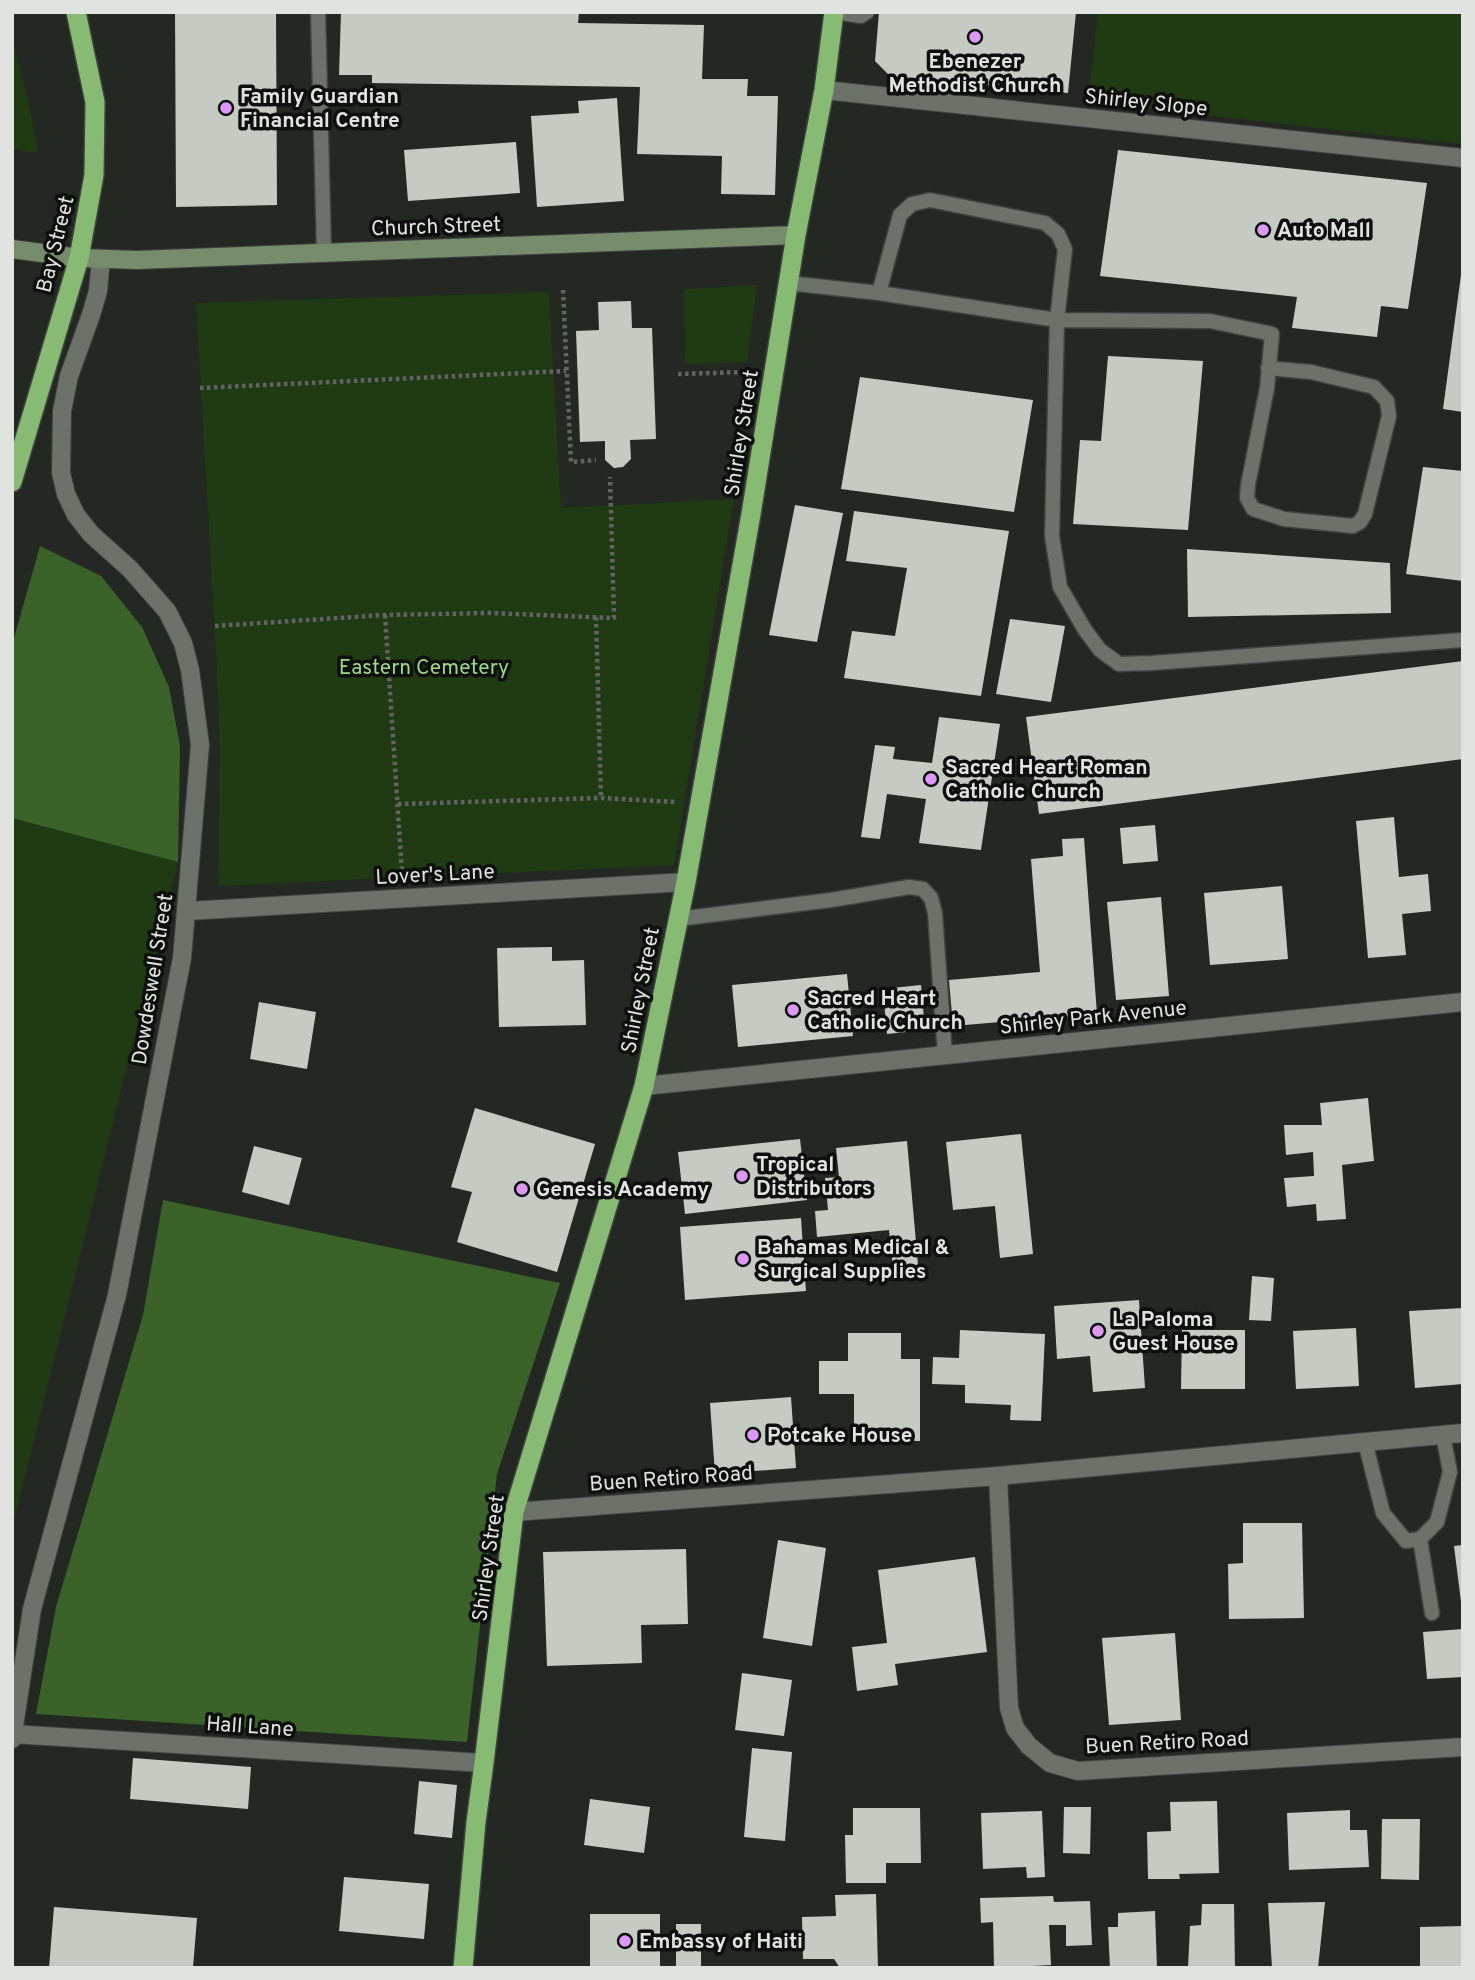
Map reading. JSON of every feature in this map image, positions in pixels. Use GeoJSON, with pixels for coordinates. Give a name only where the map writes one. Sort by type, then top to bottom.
{"type":"FeatureCollection","features":[{"type":"Feature","properties":{"kind":"highway","name":"Bay Street"},"geometry":{"type":"LineString","coordinates":[[12,482],[79,258],[94,175],[95,102],[76,12]]}},
{"type":"Feature","properties":{"kind":"highway","name":"Shirley Street"},"geometry":{"type":"LineString","coordinates":[[463,1968],[476,1822],[514,1512],[644,1086],[686,882],[751,514],[796,235],[824,90],[835,12]]}},
{"type":"Feature","properties":{"kind":"main road","name":"Church Street"},"geometry":{"type":"LineString","coordinates":[[12,249],[79,258],[137,260],[796,235]]}},
{"type":"Feature","properties":{"kind":"street","name":"Shirley Slope"},"geometry":{"type":"LineString","coordinates":[[824,90],[1463,158]]}},
{"type":"Feature","properties":{"kind":"street","name":"Dowdeswell Street"},"geometry":{"type":"LineString","coordinates":[[12,1735],[32,1609],[117,1295],[182,958],[200,745],[190,670],[183,643],[167,611],[130,569],[91,534],[76,515],[66,494],[61,473],[62,411],[69,376],[98,291],[101,259]]}},
{"type":"Feature","properties":{"kind":"street","name":"Lover's Lane"},"geometry":{"type":"LineString","coordinates":[[187,911],[686,882]]}},
{"type":"Feature","properties":{"kind":"street","name":"Shirley Park Avenue"},"geometry":{"type":"LineString","coordinates":[[644,1086],[1463,1002]]}},
{"type":"Feature","properties":{"kind":"street","name":"Buen Retiro Road"},"geometry":{"type":"LineString","coordinates":[[514,1512],[998,1476],[1463,1433]]}},
{"type":"Feature","properties":{"kind":"street","name":"Buen Retiro Road"},"geometry":{"type":"LineString","coordinates":[[998,1476],[1009,1708],[1015,1728],[1029,1746],[1050,1763],[1079,1771],[1463,1747]]}},
{"type":"Feature","properties":{"kind":"street","name":"Hall Lane"},"geometry":{"type":"LineString","coordinates":[[12,1735],[484,1763]]}},
{"type":"Feature","properties":{"kind":"lane"},"geometry":{"type":"LineString","coordinates":[[318,12],[324,252]]}},
{"type":"Feature","properties":{"kind":"lane"},"geometry":{"type":"LineString","coordinates":[[835,12],[861,16],[867,12]]}},
{"type":"Feature","properties":{"kind":"lane"},"geometry":{"type":"LineString","coordinates":[[879,293],[900,215],[912,204],[930,200],[1045,223],[1058,234],[1065,249],[1057,320],[1052,536],[1059,587],[1100,650],[1119,664],[1463,640]]}},
{"type":"Feature","properties":{"kind":"lane"},"geometry":{"type":"LineString","coordinates":[[788,283],[879,293],[1057,320],[1210,321],[1272,334],[1268,368],[1267,388],[1247,498],[1253,509],[1284,519],[1353,526],[1360,522],[1365,514],[1389,416],[1387,401],[1374,387],[1311,372],[1268,368]]}},
{"type":"Feature","properties":{"kind":"lane"},"geometry":{"type":"LineString","coordinates":[[678,919],[831,900],[909,887],[923,889],[931,898],[935,913],[945,1055]]}},
{"type":"Feature","properties":{"kind":"lane"},"geometry":{"type":"LineString","coordinates":[[1365,1442],[1383,1513],[1406,1541],[1420,1539],[1437,1522],[1450,1472],[1443,1435]]}},
{"type":"Feature","properties":{"kind":"lane"},"geometry":{"type":"LineString","coordinates":[[1420,1539],[1432,1613]]}},
{"type":"Feature","properties":{"kind":"path"},"geometry":{"type":"LineString","coordinates":[[564,290],[571,462],[596,460]]}},
{"type":"Feature","properties":{"kind":"path"},"geometry":{"type":"LineString","coordinates":[[200,388],[566,371]]}},
{"type":"Feature","properties":{"kind":"path"},"geometry":{"type":"LineString","coordinates":[[678,374],[752,372]]}},
{"type":"Feature","properties":{"kind":"path"},"geometry":{"type":"LineString","coordinates":[[215,626],[384,615],[490,613],[614,618],[610,477]]}},
{"type":"Feature","properties":{"kind":"path"},"geometry":{"type":"LineString","coordinates":[[384,615],[402,877]]}},
{"type":"Feature","properties":{"kind":"path"},"geometry":{"type":"LineString","coordinates":[[596,617],[601,798]]}},
{"type":"Feature","properties":{"kind":"path"},"geometry":{"type":"LineString","coordinates":[[398,804],[601,798],[684,802]]}},
{"type":"Feature","properties":{"kind":"green space"},"geometry":{"type":"Polygon","coordinates":[[[1098,12],[1463,12],[1463,144],[1088,102],[1098,12]]]}},
{"type":"Feature","properties":{"kind":"green space"},"geometry":{"type":"Polygon","coordinates":[[[12,38],[29,104],[38,153],[12,149],[12,38]]]}},
{"type":"Feature","properties":{"kind":"green space"},"geometry":{"type":"Polygon","coordinates":[[[757,285],[747,362],[685,364],[684,289],[757,285]]]}},
{"type":"Feature","properties":{"kind":"green space","name":"Eastern Cemetery"},"geometry":{"type":"Polygon","coordinates":[[[549,292],[561,508],[734,499],[674,865],[218,886],[220,753],[196,303],[549,292]]]}},
{"type":"Feature","properties":{"kind":"green space"},"geometry":{"type":"Polygon","coordinates":[[[40,546],[101,576],[142,627],[169,687],[180,746],[178,862],[12,818],[12,645],[40,546]]]}},
{"type":"Feature","properties":{"kind":"green space"},"geometry":{"type":"Polygon","coordinates":[[[12,818],[178,862],[12,1528],[12,818]]]}},
{"type":"Feature","properties":{"kind":"green space"},"geometry":{"type":"Polygon","coordinates":[[[163,1200],[560,1283],[497,1474],[467,1742],[36,1714],[56,1607],[143,1315],[163,1200]]]}},
{"type":"Feature","properties":{"kind":"building","name":"Family Guardian Financial Centre"},"geometry":{"type":"Polygon","coordinates":[[[175,12],[276,12],[277,205],[176,207],[175,12]]]}},
{"type":"Feature","properties":{"kind":"building"},"geometry":{"type":"Polygon","coordinates":[[[341,12],[579,12],[578,23],[704,25],[702,79],[748,79],[747,96],[778,96],[775,195],[721,194],[722,156],[637,154],[640,87],[372,83],[372,75],[339,75],[341,12]]]}},
{"type":"Feature","properties":{"kind":"building","name":"Ebenezer Methodist Church"},"geometry":{"type":"Polygon","coordinates":[[[879,12],[1076,12],[1068,93],[890,76],[875,61],[879,12]]]}},
{"type":"Feature","properties":{"kind":"building"},"geometry":{"type":"Polygon","coordinates":[[[617,98],[624,201],[537,207],[531,116],[579,113],[578,101],[617,98]]]}},
{"type":"Feature","properties":{"kind":"building"},"geometry":{"type":"Polygon","coordinates":[[[516,142],[520,193],[408,201],[404,150],[516,142]]]}},
{"type":"Feature","properties":{"kind":"building","name":"Auto Mall"},"geometry":{"type":"Polygon","coordinates":[[[1118,150],[1427,183],[1408,309],[1381,306],[1377,337],[1292,328],[1297,297],[1100,276],[1118,150]]]}},
{"type":"Feature","properties":{"kind":"building"},"geometry":{"type":"Polygon","coordinates":[[[1463,275],[1463,412],[1443,409],[1463,275]]]}},
{"type":"Feature","properties":{"kind":"building"},"geometry":{"type":"Polygon","coordinates":[[[631,301],[632,328],[652,328],[656,439],[630,440],[631,459],[623,467],[614,468],[605,460],[605,441],[580,442],[576,331],[599,330],[598,302],[631,301]]]}},
{"type":"Feature","properties":{"kind":"building"},"geometry":{"type":"Polygon","coordinates":[[[1108,356],[1203,361],[1188,530],[1073,524],[1080,440],[1101,441],[1108,356]]]}},
{"type":"Feature","properties":{"kind":"building"},"geometry":{"type":"Polygon","coordinates":[[[860,377],[1033,400],[1014,512],[841,489],[860,377]]]}},
{"type":"Feature","properties":{"kind":"building"},"geometry":{"type":"Polygon","coordinates":[[[1423,467],[1463,471],[1463,581],[1406,574],[1423,467]]]}},
{"type":"Feature","properties":{"kind":"building"},"geometry":{"type":"Polygon","coordinates":[[[795,505],[843,513],[817,642],[769,635],[795,505]]]}},
{"type":"Feature","properties":{"kind":"building"},"geometry":{"type":"Polygon","coordinates":[[[854,511],[1009,531],[981,696],[844,678],[852,631],[895,636],[907,568],[846,561],[854,511]]]}},
{"type":"Feature","properties":{"kind":"building"},"geometry":{"type":"Polygon","coordinates":[[[1187,549],[1390,563],[1391,613],[1188,617],[1187,549]]]}},
{"type":"Feature","properties":{"kind":"building"},"geometry":{"type":"Polygon","coordinates":[[[1010,619],[1065,626],[1051,702],[996,694],[1010,619]]]}},
{"type":"Feature","properties":{"kind":"building"},"geometry":{"type":"Polygon","coordinates":[[[1463,661],[1463,759],[1039,814],[1026,717],[1463,661]]]}},
{"type":"Feature","properties":{"kind":"building","name":"Sacred Heart Roman Catholic Church"},"geometry":{"type":"Polygon","coordinates":[[[939,717],[1000,724],[981,850],[919,843],[926,799],[887,794],[880,839],[861,837],[875,745],[895,747],[893,759],[932,763],[939,717]]]}},
{"type":"Feature","properties":{"kind":"building"},"geometry":{"type":"Polygon","coordinates":[[[1394,817],[1399,877],[1428,874],[1431,911],[1402,914],[1406,955],[1368,958],[1356,821],[1394,817]]]}},
{"type":"Feature","properties":{"kind":"building"},"geometry":{"type":"Polygon","coordinates":[[[1155,825],[1158,861],[1123,864],[1120,828],[1155,825]]]}},
{"type":"Feature","properties":{"kind":"building"},"geometry":{"type":"Polygon","coordinates":[[[1084,838],[1097,1014],[953,1026],[949,980],[1040,972],[1031,859],[1063,856],[1062,839],[1084,838]]]}},
{"type":"Feature","properties":{"kind":"building"},"geometry":{"type":"Polygon","coordinates":[[[1282,886],[1288,959],[1210,965],[1204,893],[1282,886]]]}},
{"type":"Feature","properties":{"kind":"building"},"geometry":{"type":"Polygon","coordinates":[[[1161,897],[1169,996],[1116,1000],[1107,902],[1161,897]]]}},
{"type":"Feature","properties":{"kind":"building"},"geometry":{"type":"Polygon","coordinates":[[[552,947],[552,961],[584,960],[586,1025],[499,1027],[497,948],[552,947]]]}},
{"type":"Feature","properties":{"kind":"building","name":"Sacred Heart Catholic Church"},"geometry":{"type":"Polygon","coordinates":[[[847,974],[853,1036],[738,1047],[732,985],[847,974]]]}},
{"type":"Feature","properties":{"kind":"building"},"geometry":{"type":"Polygon","coordinates":[[[921,985],[925,1030],[887,1034],[883,989],[921,985]]]}},
{"type":"Feature","properties":{"kind":"building"},"geometry":{"type":"Polygon","coordinates":[[[259,1002],[316,1012],[307,1069],[250,1059],[259,1002]]]}},
{"type":"Feature","properties":{"kind":"building"},"geometry":{"type":"Polygon","coordinates":[[[1368,1098],[1374,1161],[1342,1165],[1346,1219],[1317,1221],[1316,1204],[1287,1207],[1284,1178],[1314,1176],[1313,1152],[1286,1155],[1284,1125],[1322,1125],[1320,1103],[1368,1098]]]}},
{"type":"Feature","properties":{"kind":"building","name":"Genesis Academy"},"geometry":{"type":"Polygon","coordinates":[[[475,1108],[595,1144],[557,1272],[457,1242],[472,1192],[451,1187],[475,1108]]]}},
{"type":"Feature","properties":{"kind":"building"},"geometry":{"type":"Polygon","coordinates":[[[1021,1134],[1033,1254],[1000,1258],[995,1206],[953,1210],[946,1142],[1021,1134]]]}},
{"type":"Feature","properties":{"kind":"building","name":"Tropical Distributors"},"geometry":{"type":"Polygon","coordinates":[[[800,1139],[807,1200],[685,1214],[678,1152],[800,1139]]]}},
{"type":"Feature","properties":{"kind":"building"},"geometry":{"type":"Polygon","coordinates":[[[907,1141],[919,1276],[894,1278],[889,1230],[817,1237],[815,1211],[828,1210],[825,1178],[839,1177],[836,1148],[907,1141]]]}},
{"type":"Feature","properties":{"kind":"building"},"geometry":{"type":"Polygon","coordinates":[[[254,1146],[302,1158],[289,1205],[242,1192],[254,1146]]]}},
{"type":"Feature","properties":{"kind":"building","name":"Bahamas Medical & Surgical Supplies"},"geometry":{"type":"Polygon","coordinates":[[[801,1218],[806,1291],[685,1300],[680,1227],[801,1218]]]}},
{"type":"Feature","properties":{"kind":"building"},"geometry":{"type":"Polygon","coordinates":[[[1252,1276],[1274,1278],[1271,1321],[1249,1320],[1252,1276]]]}},
{"type":"Feature","properties":{"kind":"building","name":"La Paloma Guest House"},"geometry":{"type":"Polygon","coordinates":[[[1139,1300],[1145,1388],[1093,1392],[1090,1356],[1057,1359],[1054,1306],[1139,1300]]]}},
{"type":"Feature","properties":{"kind":"building"},"geometry":{"type":"Polygon","coordinates":[[[1463,1308],[1463,1384],[1415,1388],[1409,1311],[1463,1308]]]}},
{"type":"Feature","properties":{"kind":"building"},"geometry":{"type":"Polygon","coordinates":[[[1356,1328],[1359,1386],[1296,1389],[1293,1331],[1356,1328]]]}},
{"type":"Feature","properties":{"kind":"building"},"geometry":{"type":"Polygon","coordinates":[[[960,1330],[1045,1334],[1041,1421],[1010,1420],[1011,1405],[965,1403],[965,1385],[932,1384],[933,1357],[959,1358],[960,1330]]]}},
{"type":"Feature","properties":{"kind":"building"},"geometry":{"type":"Polygon","coordinates":[[[1182,1330],[1245,1330],[1245,1389],[1181,1389],[1182,1330]]]}},
{"type":"Feature","properties":{"kind":"building"},"geometry":{"type":"Polygon","coordinates":[[[848,1333],[901,1333],[901,1359],[920,1359],[920,1441],[882,1441],[882,1428],[854,1428],[854,1394],[819,1394],[819,1361],[848,1361],[848,1333]]]}},
{"type":"Feature","properties":{"kind":"building","name":"Potcake House"},"geometry":{"type":"Polygon","coordinates":[[[791,1397],[796,1468],[715,1474],[710,1403],[791,1397]]]}},
{"type":"Feature","properties":{"kind":"building"},"geometry":{"type":"Polygon","coordinates":[[[1243,1523],[1302,1523],[1304,1618],[1229,1619],[1228,1564],[1243,1563],[1243,1523]]]}},
{"type":"Feature","properties":{"kind":"building"},"geometry":{"type":"Polygon","coordinates":[[[778,1540],[826,1548],[812,1646],[763,1638],[778,1540]]]}},
{"type":"Feature","properties":{"kind":"building"},"geometry":{"type":"Polygon","coordinates":[[[1463,1545],[1463,1602],[1461,1602],[1454,1546],[1463,1545]]]}},
{"type":"Feature","properties":{"kind":"building"},"geometry":{"type":"Polygon","coordinates":[[[686,1549],[688,1624],[641,1625],[642,1663],[547,1666],[543,1552],[686,1549]]]}},
{"type":"Feature","properties":{"kind":"building"},"geometry":{"type":"Polygon","coordinates":[[[975,1557],[987,1652],[895,1664],[898,1685],[857,1691],[852,1647],[887,1643],[878,1570],[975,1557]]]}},
{"type":"Feature","properties":{"kind":"building"},"geometry":{"type":"Polygon","coordinates":[[[1463,1629],[1463,1677],[1427,1679],[1423,1632],[1463,1629]]]}},
{"type":"Feature","properties":{"kind":"building"},"geometry":{"type":"Polygon","coordinates":[[[1175,1633],[1181,1720],[1109,1725],[1102,1638],[1175,1633]]]}},
{"type":"Feature","properties":{"kind":"building"},"geometry":{"type":"Polygon","coordinates":[[[742,1673],[792,1680],[784,1736],[735,1730],[742,1673]]]}},
{"type":"Feature","properties":{"kind":"building"},"geometry":{"type":"Polygon","coordinates":[[[752,1748],[792,1752],[785,1841],[744,1837],[752,1748]]]}},
{"type":"Feature","properties":{"kind":"building"},"geometry":{"type":"Polygon","coordinates":[[[133,1758],[251,1767],[248,1809],[130,1799],[133,1758]]]}},
{"type":"Feature","properties":{"kind":"building"},"geometry":{"type":"Polygon","coordinates":[[[419,1781],[457,1785],[452,1838],[414,1834],[419,1781]]]}},
{"type":"Feature","properties":{"kind":"building"},"geometry":{"type":"Polygon","coordinates":[[[590,1799],[650,1807],[644,1853],[584,1845],[590,1799]]]}},
{"type":"Feature","properties":{"kind":"building"},"geometry":{"type":"Polygon","coordinates":[[[1217,1801],[1219,1873],[1179,1874],[1180,1879],[1148,1879],[1147,1832],[1171,1831],[1170,1802],[1217,1801]]]}},
{"type":"Feature","properties":{"kind":"building"},"geometry":{"type":"Polygon","coordinates":[[[1064,1807],[1091,1807],[1090,1854],[1063,1853],[1064,1807]]]}},
{"type":"Feature","properties":{"kind":"building"},"geometry":{"type":"Polygon","coordinates":[[[853,1808],[920,1808],[921,1863],[886,1863],[886,1883],[846,1883],[845,1835],[853,1835],[853,1808]]]}},
{"type":"Feature","properties":{"kind":"building"},"geometry":{"type":"Polygon","coordinates":[[[1350,1810],[1350,1830],[1367,1830],[1369,1867],[1289,1870],[1287,1813],[1350,1810]]]}},
{"type":"Feature","properties":{"kind":"building"},"geometry":{"type":"Polygon","coordinates":[[[1042,1811],[1045,1877],[1027,1878],[1026,1867],[983,1869],[981,1813],[1042,1811]]]}},
{"type":"Feature","properties":{"kind":"building"},"geometry":{"type":"Polygon","coordinates":[[[1382,1819],[1420,1819],[1419,1880],[1381,1879],[1382,1819]]]}},
{"type":"Feature","properties":{"kind":"building"},"geometry":{"type":"Polygon","coordinates":[[[344,1877],[429,1884],[424,1939],[339,1931],[344,1877]]]}},
{"type":"Feature","properties":{"kind":"building"},"geometry":{"type":"Polygon","coordinates":[[[876,1894],[878,1968],[840,1968],[834,1959],[803,1959],[802,1917],[836,1916],[835,1895],[876,1894]]]}},
{"type":"Feature","properties":{"kind":"building"},"geometry":{"type":"Polygon","coordinates":[[[1053,1896],[1054,1902],[1090,1901],[1092,1945],[1066,1946],[1066,1925],[1049,1925],[1051,1965],[1032,1968],[994,1966],[993,1922],[981,1923],[980,1898],[1053,1896]]]}},
{"type":"Feature","properties":{"kind":"building"},"geometry":{"type":"Polygon","coordinates":[[[1325,1902],[1318,1968],[1272,1968],[1268,1903],[1325,1902]]]}},
{"type":"Feature","properties":{"kind":"building"},"geometry":{"type":"Polygon","coordinates":[[[1202,1904],[1234,1904],[1235,1968],[1188,1968],[1190,1926],[1201,1925],[1202,1904]]]}},
{"type":"Feature","properties":{"kind":"building"},"geometry":{"type":"Polygon","coordinates":[[[54,1907],[197,1918],[193,1968],[49,1968],[54,1907]]]}},
{"type":"Feature","properties":{"kind":"building"},"geometry":{"type":"Polygon","coordinates":[[[1155,1911],[1157,1968],[1110,1968],[1108,1927],[1118,1927],[1118,1913],[1155,1911]]]}},
{"type":"Feature","properties":{"kind":"building","name":"Embassy of Haiti"},"geometry":{"type":"Polygon","coordinates":[[[590,1914],[660,1914],[660,1968],[590,1968],[590,1914]]]}},
{"type":"Feature","properties":{"kind":"building"},"geometry":{"type":"Polygon","coordinates":[[[676,1924],[701,1924],[701,1968],[676,1968],[676,1924]]]}},
{"type":"Feature","properties":{"kind":"building"},"geometry":{"type":"Polygon","coordinates":[[[1463,1926],[1463,1968],[1420,1968],[1420,1927],[1463,1926]]]}},
{"type":"Feature","properties":{"kind":"place","name":"Ebenezer Methodist Church"},"geometry":{"type":"Point","coordinates":[975,37]}},
{"type":"Feature","properties":{"kind":"place","name":"Family Guardian Financial Centre"},"geometry":{"type":"Point","coordinates":[226,108]}},
{"type":"Feature","properties":{"kind":"place","name":"Auto Mall"},"geometry":{"type":"Point","coordinates":[1263,230]}},
{"type":"Feature","properties":{"kind":"place","name":"Sacred Heart Roman Catholic Church"},"geometry":{"type":"Point","coordinates":[931,779]}},
{"type":"Feature","properties":{"kind":"place","name":"Sacred Heart Catholic Church"},"geometry":{"type":"Point","coordinates":[793,1010]}},
{"type":"Feature","properties":{"kind":"place","name":"Tropical Distributors"},"geometry":{"type":"Point","coordinates":[742,1176]}},
{"type":"Feature","properties":{"kind":"place","name":"Genesis Academy"},"geometry":{"type":"Point","coordinates":[522,1189]}},
{"type":"Feature","properties":{"kind":"place","name":"Bahamas Medical & Surgical Supplies"},"geometry":{"type":"Point","coordinates":[743,1259]}},
{"type":"Feature","properties":{"kind":"place","name":"La Paloma Guest House"},"geometry":{"type":"Point","coordinates":[1098,1331]}},
{"type":"Feature","properties":{"kind":"place","name":"Potcake House"},"geometry":{"type":"Point","coordinates":[753,1435]}},
{"type":"Feature","properties":{"kind":"place","name":"Embassy of Haiti"},"geometry":{"type":"Point","coordinates":[625,1941]}}]}
